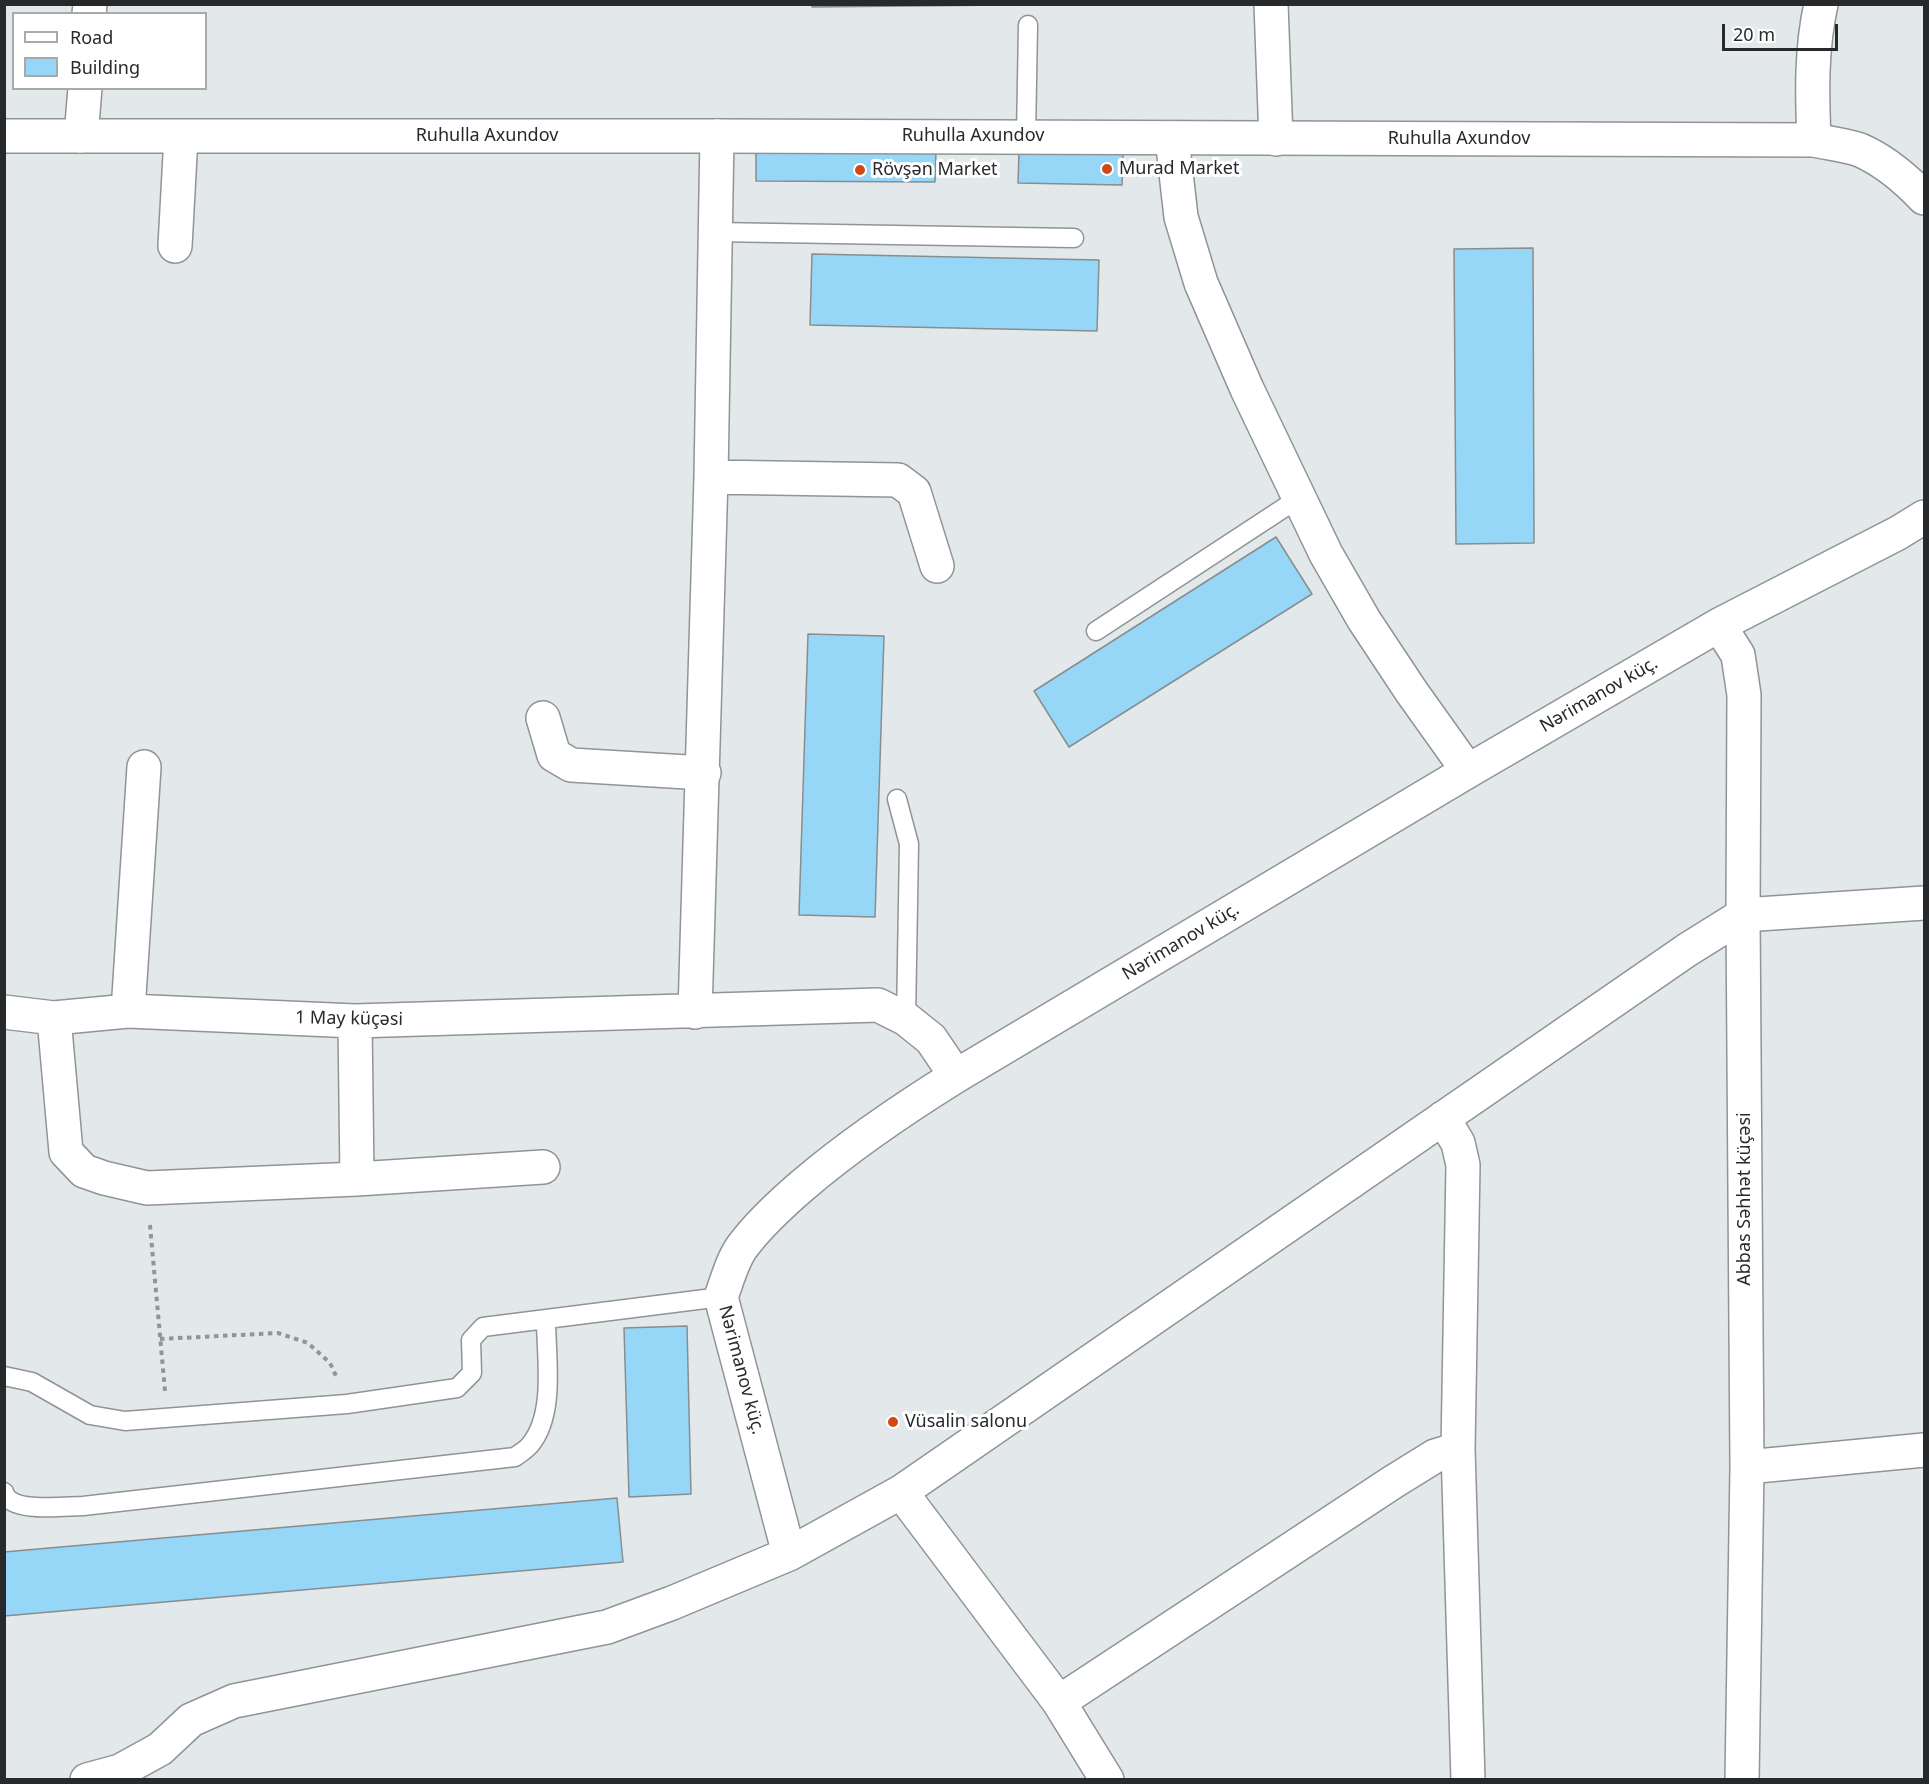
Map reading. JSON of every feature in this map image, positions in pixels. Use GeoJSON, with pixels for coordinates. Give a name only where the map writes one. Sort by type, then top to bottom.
{"type":"FeatureCollection","features":[{"type":"Feature","properties":{"kind":"street"},"geometry":{"type":"LineString","coordinates":[[1271,4],[1276,139]]}},
{"type":"Feature","properties":{"kind":"street"},"geometry":{"type":"LineString","coordinates":[[1814,140],[1812,72],[1821,4]]}},
{"type":"Feature","properties":{"kind":"street"},"geometry":{"type":"LineString","coordinates":[[81,136],[85,90]]}},
{"type":"Feature","properties":{"kind":"street","name":"Ruhulla Axundov"},"geometry":{"type":"LineString","coordinates":[[4,136],[1026,136],[1814,140],[1858,150],[1886,164],[1924,198]]}},
{"type":"Feature","properties":{"kind":"street"},"geometry":{"type":"LineString","coordinates":[[695,1012],[704,772],[717,136]]}},
{"type":"Feature","properties":{"kind":"street"},"geometry":{"type":"LineString","coordinates":[[175,246],[182,137]]}},
{"type":"Feature","properties":{"kind":"street"},"geometry":{"type":"LineString","coordinates":[[1172,138],[1181,217],[1201,284],[1247,389],[1326,554],[1364,620],[1468,771]]}},
{"type":"Feature","properties":{"kind":"street"},"geometry":{"type":"LineString","coordinates":[[711,477],[898,480],[914,492],[937,566]]}},
{"type":"Feature","properties":{"kind":"street","name":"Nərimanov küç."},"geometry":{"type":"LineString","coordinates":[[789,1554],[721,1298],[729,1274],[742,1248],[780,1204],[837,1156],[956,1076],[1468,771],[1719,625],[1898,533],[1924,517]]}},
{"type":"Feature","properties":{"kind":"street","name":"Abbas Səhhət küçəsi"},"geometry":{"type":"LineString","coordinates":[[1719,625],[1738,655],[1744,695],[1743,915],[1747,1467],[1742,1779]]}},
{"type":"Feature","properties":{"kind":"street"},"geometry":{"type":"LineString","coordinates":[[543,718],[554,755],[571,765],[704,772]]}},
{"type":"Feature","properties":{"kind":"street"},"geometry":{"type":"LineString","coordinates":[[128,1011],[144,768]]}},
{"type":"Feature","properties":{"kind":"street"},"geometry":{"type":"LineString","coordinates":[[87,1779],[120,1771],[160,1749],[191,1720],[234,1701],[607,1627],[672,1603],[789,1554],[901,1492],[1687,950],[1743,915],[1924,903]]}},
{"type":"Feature","properties":{"kind":"street","name":"1 May küçəsi"},"geometry":{"type":"LineString","coordinates":[[4,1012],[54,1018],[128,1011],[355,1021],[878,1005],[906,1019],[931,1039],[956,1076]]}},
{"type":"Feature","properties":{"kind":"street"},"geometry":{"type":"LineString","coordinates":[[54,1018],[66,1152],[84,1172],[147,1188],[357,1179],[543,1167]]}},
{"type":"Feature","properties":{"kind":"street"},"geometry":{"type":"LineString","coordinates":[[355,1021],[357,1179]]}},
{"type":"Feature","properties":{"kind":"street"},"geometry":{"type":"LineString","coordinates":[[1443,1118],[1458,1143],[1463,1165],[1458,1449],[1468,1779]]}},
{"type":"Feature","properties":{"kind":"street"},"geometry":{"type":"LineString","coordinates":[[1059,1702],[1392,1482],[1435,1456],[1458,1449]]}},
{"type":"Feature","properties":{"kind":"street"},"geometry":{"type":"LineString","coordinates":[[1747,1467],[1924,1450]]}},
{"type":"Feature","properties":{"kind":"street"},"geometry":{"type":"LineString","coordinates":[[901,1492],[1059,1702],[1107,1779]]}},
{"type":"Feature","properties":{"kind":"lane"},"geometry":{"type":"LineString","coordinates":[[1026,136],[1028,25]]}},
{"type":"Feature","properties":{"kind":"lane"},"geometry":{"type":"LineString","coordinates":[[715,232],[1074,238]]}},
{"type":"Feature","properties":{"kind":"lane"},"geometry":{"type":"LineString","coordinates":[[1096,631],[1299,498]]}},
{"type":"Feature","properties":{"kind":"lane"},"geometry":{"type":"LineString","coordinates":[[897,798],[909,844],[906,1019]]}},
{"type":"Feature","properties":{"kind":"lane"},"geometry":{"type":"LineString","coordinates":[[4,1376],[32,1382],[90,1415],[125,1421],[347,1404],[457,1388],[471,1373],[471,1340],[483,1327],[721,1298]]}},
{"type":"Feature","properties":{"kind":"lane"},"geometry":{"type":"LineString","coordinates":[[4,1492],[6,1497],[19,1506],[83,1506],[515,1457],[529,1446],[541,1426],[547,1406],[546,1319]]}},
{"type":"Feature","properties":{"kind":"path"},"geometry":{"type":"LineString","coordinates":[[147,1188],[167,1418]]}},
{"type":"Feature","properties":{"kind":"path"},"geometry":{"type":"LineString","coordinates":[[160,1339],[278,1333],[308,1343],[330,1362],[347,1404]]}},
{"type":"Feature","properties":{"kind":"building"},"geometry":{"type":"Polygon","coordinates":[[[812,4],[1102,4],[812,7],[812,4]]]}},
{"type":"Feature","properties":{"kind":"building"},"geometry":{"type":"Polygon","coordinates":[[[756,150],[936,151],[935,182],[756,181],[756,150]]]}},
{"type":"Feature","properties":{"kind":"building"},"geometry":{"type":"Polygon","coordinates":[[[1019,152],[1123,153],[1122,185],[1018,183],[1019,152]]]}},
{"type":"Feature","properties":{"kind":"building"},"geometry":{"type":"Polygon","coordinates":[[[1533,248],[1534,543],[1456,544],[1454,249],[1533,248]]]}},
{"type":"Feature","properties":{"kind":"building"},"geometry":{"type":"Polygon","coordinates":[[[812,254],[1099,260],[1097,331],[810,325],[812,254]]]}},
{"type":"Feature","properties":{"kind":"building"},"geometry":{"type":"Polygon","coordinates":[[[1276,537],[1312,594],[1069,747],[1034,691],[1276,537]]]}},
{"type":"Feature","properties":{"kind":"building"},"geometry":{"type":"Polygon","coordinates":[[[808,634],[884,636],[875,917],[799,915],[808,634]]]}},
{"type":"Feature","properties":{"kind":"building"},"geometry":{"type":"Polygon","coordinates":[[[687,1326],[691,1494],[629,1497],[624,1328],[687,1326]]]}},
{"type":"Feature","properties":{"kind":"building"},"geometry":{"type":"Polygon","coordinates":[[[617,1498],[623,1562],[4,1616],[4,1552],[617,1498]]]}},
{"type":"Feature","properties":{"kind":"place","name":"Murad Market"},"geometry":{"type":"Point","coordinates":[1107,169]}},
{"type":"Feature","properties":{"kind":"place","name":"Rövşən Market"},"geometry":{"type":"Point","coordinates":[860,170]}},
{"type":"Feature","properties":{"kind":"place","name":"Vüsalin salonu"},"geometry":{"type":"Point","coordinates":[893,1422]}}]}
